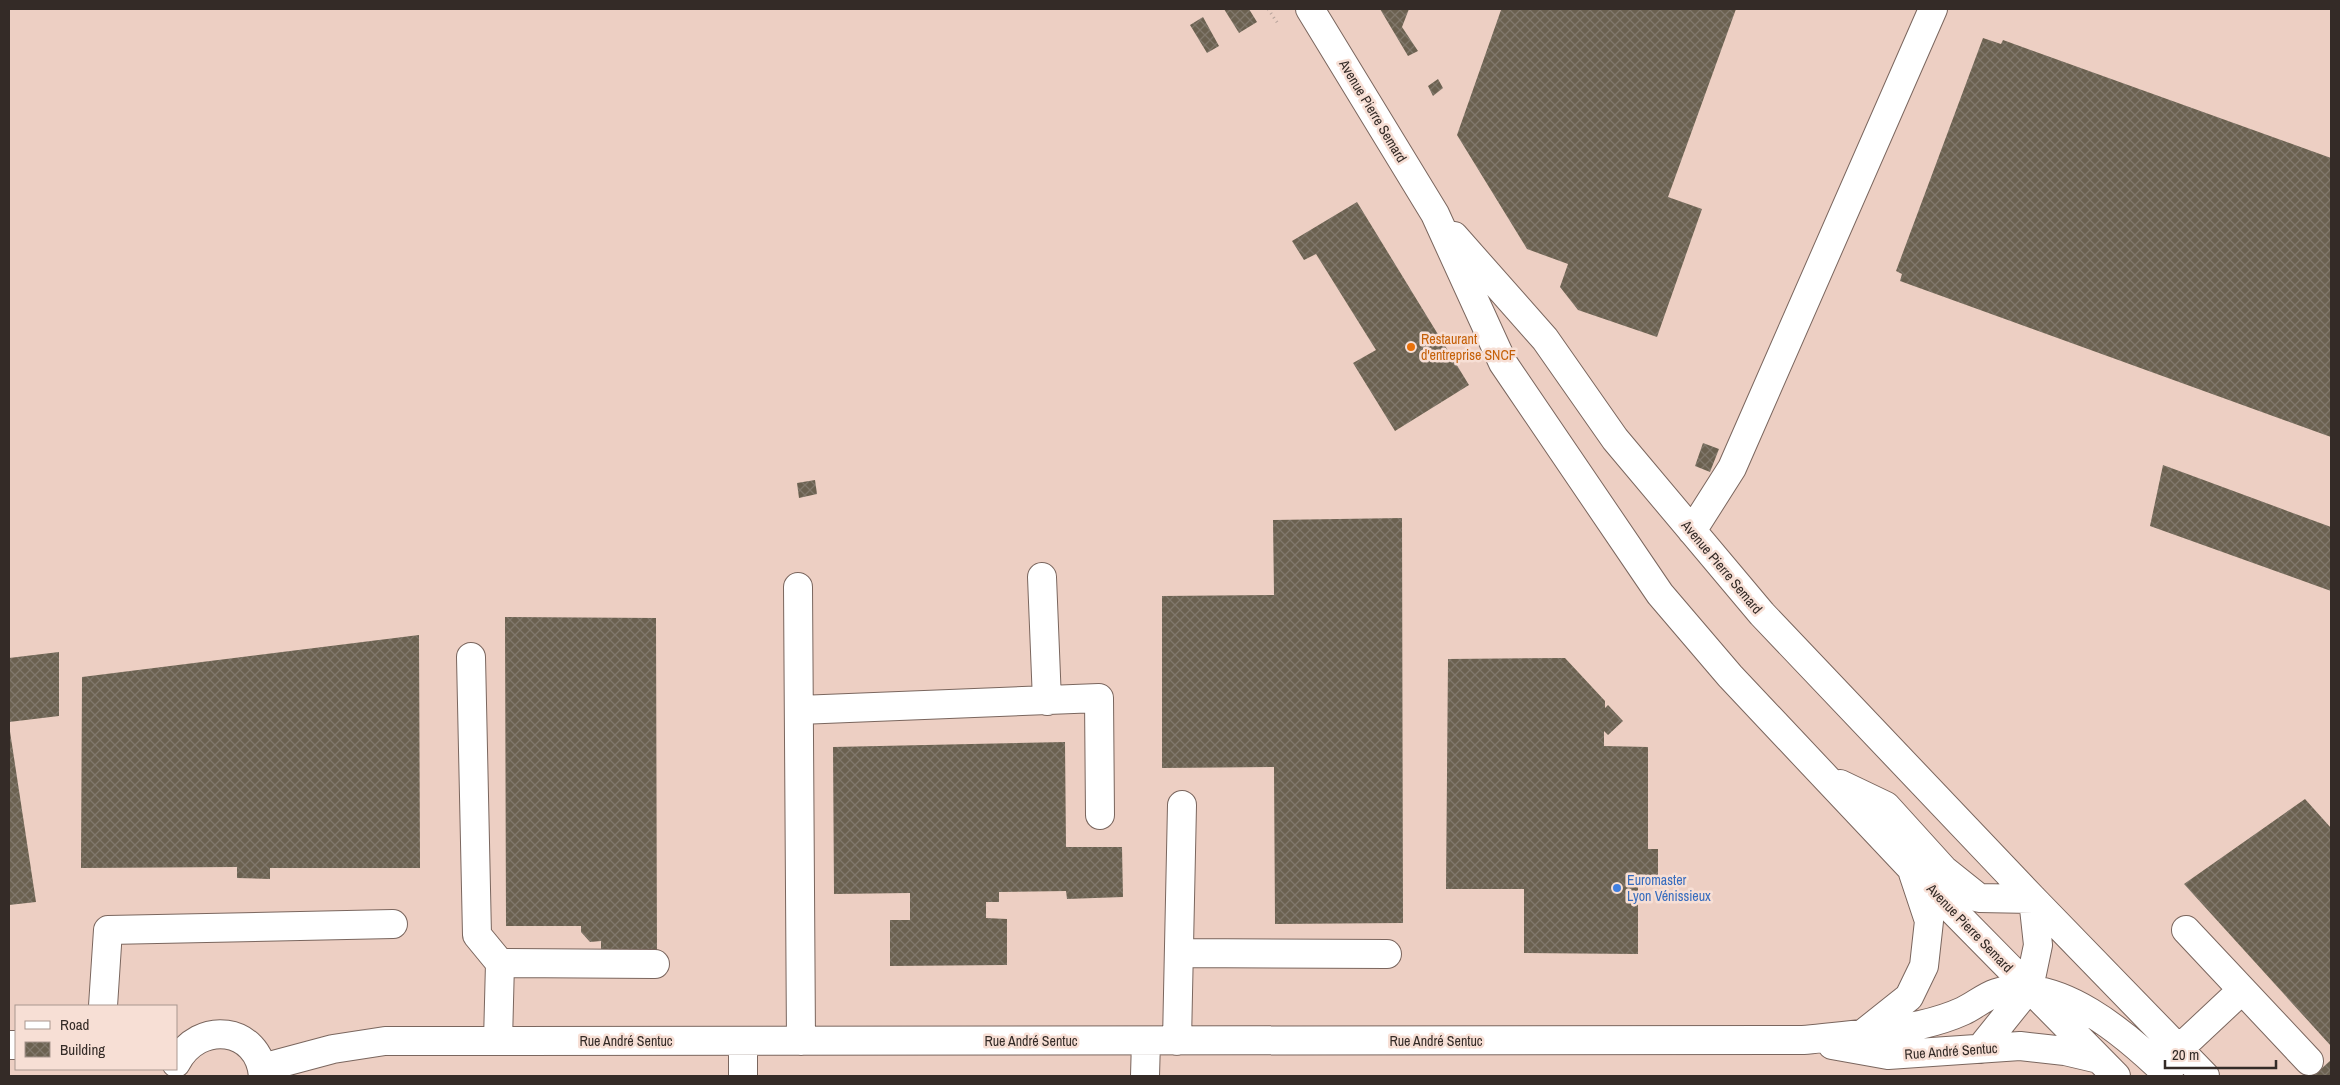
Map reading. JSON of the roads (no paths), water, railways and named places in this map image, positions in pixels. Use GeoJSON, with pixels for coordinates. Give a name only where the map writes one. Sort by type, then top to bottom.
{"type":"FeatureCollection","features":[{"type":"Feature","properties":{"kind":"street","name":"Avenue Pierre Semard"},"geometry":{"type":"LineString","coordinates":[[1310,9],[1435,214],[1503,363],[1660,594],[1730,676],[1910,867],[2107,1068]]}},
{"type":"Feature","properties":{"kind":"street"},"geometry":{"type":"LineString","coordinates":[[1692,531],[1732,468],[1933,9]]}},
{"type":"Feature","properties":{"kind":"street","name":"Avenue Pierre Semard"},"geometry":{"type":"LineString","coordinates":[[1435,214],[1544,339],[1615,439],[1762,614],[2033,899],[2205,1076]]}},
{"type":"Feature","properties":{"kind":"street"},"geometry":{"type":"LineString","coordinates":[[1042,577],[1047,700]]}},
{"type":"Feature","properties":{"kind":"street"},"geometry":{"type":"LineString","coordinates":[[798,587],[801,1041]]}},
{"type":"Feature","properties":{"kind":"street"},"geometry":{"type":"LineString","coordinates":[[471,657],[477,935],[500,963],[498,1041]]}},
{"type":"Feature","properties":{"kind":"street"},"geometry":{"type":"LineString","coordinates":[[799,710],[1099,698],[1100,815]]}},
{"type":"Feature","properties":{"kind":"street","name":"Avenue Pierre Semard"},"geometry":{"type":"LineString","coordinates":[[1827,778],[1886,806],[1944,870],[1978,898],[2033,899]]}},
{"type":"Feature","properties":{"kind":"street"},"geometry":{"type":"LineString","coordinates":[[1177,1041],[1182,805]]}},
{"type":"Feature","properties":{"kind":"street"},"geometry":{"type":"LineString","coordinates":[[1863,1033],[1909,997],[1924,966],[1929,921],[1910,867]]}},
{"type":"Feature","properties":{"kind":"street"},"geometry":{"type":"LineString","coordinates":[[1980,1049],[2029,988],[2038,945],[2033,899]]}},
{"type":"Feature","properties":{"kind":"street"},"geometry":{"type":"LineString","coordinates":[[103,1005],[108,930],[393,924]]}},
{"type":"Feature","properties":{"kind":"street"},"geometry":{"type":"LineString","coordinates":[[2186,930],[2309,1061]]}},
{"type":"Feature","properties":{"kind":"street"},"geometry":{"type":"LineString","coordinates":[[1179,954],[1387,954]]}},
{"type":"Feature","properties":{"kind":"street"},"geometry":{"type":"LineString","coordinates":[[500,963],[655,964]]}},
{"type":"Feature","properties":{"kind":"street"},"geometry":{"type":"LineString","coordinates":[[2029,988],[2063,999],[2105,1022],[2137,1045],[2169,1076]]}},
{"type":"Feature","properties":{"kind":"street","name":"Rue André Sentuc"},"geometry":{"type":"LineString","coordinates":[[178,1059],[182,1051],[193,1041],[206,1035],[220,1033],[234,1036],[247,1044],[256,1054],[263,1072],[333,1049],[385,1041],[1803,1040],[1920,1025],[1963,1011],[1996,993],[2029,988]]}},
{"type":"Feature","properties":{"kind":"street"},"geometry":{"type":"LineString","coordinates":[[2179,1049],[2242,990]]}},
{"type":"Feature","properties":{"kind":"street","name":"Rue André Sentuc"},"geometry":{"type":"LineString","coordinates":[[1803,1040],[1888,1055],[2029,1047],[2065,1051],[2107,1068]]}},
{"type":"Feature","properties":{"kind":"street"},"geometry":{"type":"LineString","coordinates":[[743,1041],[743,1076]]}},
{"type":"Feature","properties":{"kind":"street"},"geometry":{"type":"LineString","coordinates":[[1145,1076],[1146,1041]]}},
{"type":"Feature","properties":{"kind":"place","name":"Restaurant d'entreprise SNCF"},"geometry":{"type":"Point","coordinates":[1411,347]}},
{"type":"Feature","properties":{"kind":"place","name":"Euromaster Lyon Vénissieux"},"geometry":{"type":"Point","coordinates":[1617,888]}}]}
